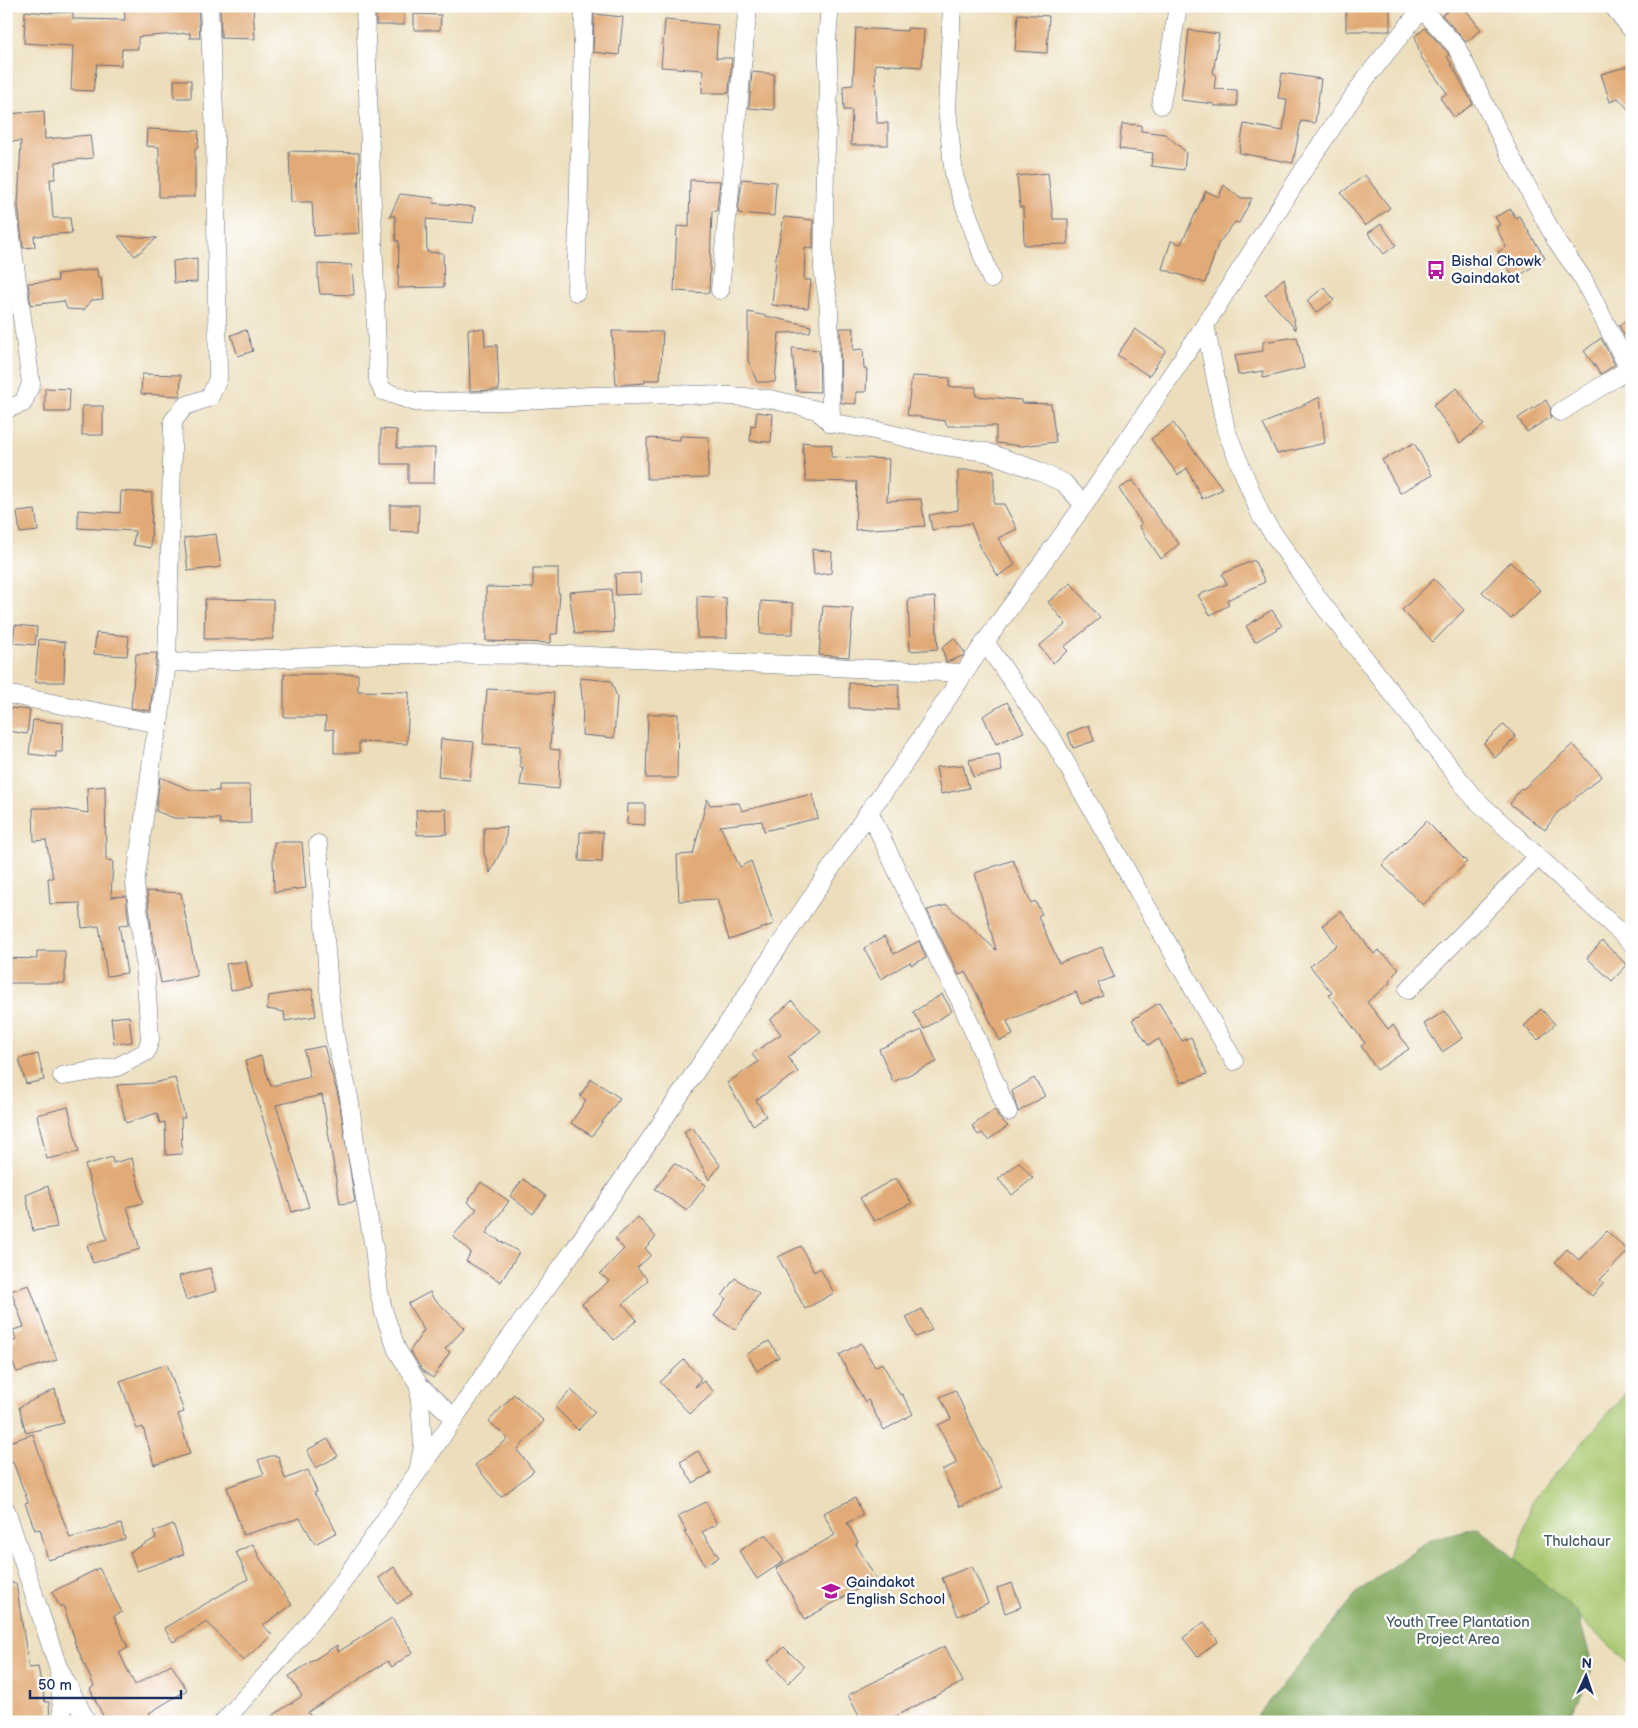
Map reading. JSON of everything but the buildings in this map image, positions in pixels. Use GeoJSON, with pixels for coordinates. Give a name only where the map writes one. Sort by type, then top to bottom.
{"type":"FeatureCollection","features":[{"type":"Feature","properties":{"kind":"street"},"geometry":{"type":"LineString","coordinates":[[62,1076],[117,1067],[146,1052],[150,1040],[145,964],[135,884],[167,663],[173,421],[185,406],[210,397],[218,379],[215,134],[209,6]]}},
{"type":"Feature","properties":{"kind":"street"},"geometry":{"type":"LineString","coordinates":[[364,6],[378,380],[383,391],[415,402],[507,401],[609,396],[732,396],[770,399],[817,410],[831,423],[870,429],[932,444],[986,452],[1036,470],[1064,483],[1084,505]]}},
{"type":"Feature","properties":{"kind":"street"},"geometry":{"type":"LineString","coordinates":[[576,292],[584,6]]}},
{"type":"Feature","properties":{"kind":"street"},"geometry":{"type":"LineString","coordinates":[[720,290],[748,6]]}},
{"type":"Feature","properties":{"kind":"street"},"geometry":{"type":"LineString","coordinates":[[830,6],[827,38],[829,89],[823,269],[829,307],[831,423]]}},
{"type":"Feature","properties":{"kind":"street"},"geometry":{"type":"LineString","coordinates":[[952,6],[947,109],[954,176],[991,279]]}},
{"type":"Feature","properties":{"kind":"street"},"geometry":{"type":"LineString","coordinates":[[1161,105],[1178,6]]}},
{"type":"Feature","properties":{"kind":"street"},"geometry":{"type":"LineString","coordinates":[[1613,6],[1632,30]]}},
{"type":"Feature","properties":{"kind":"street"},"geometry":{"type":"LineString","coordinates":[[223,1722],[285,1654],[342,1584],[498,1354],[574,1250],[664,1120],[869,811],[897,774],[964,672],[1084,505],[1121,447],[1205,325],[1310,160],[1366,78],[1423,8],[1456,46],[1510,155],[1556,240],[1583,279],[1629,370],[1560,412]]}},
{"type":"Feature","properties":{"kind":"street"},"geometry":{"type":"LineString","coordinates":[[6,199],[31,384],[23,403],[6,409]]}},
{"type":"Feature","properties":{"kind":"street"},"geometry":{"type":"LineString","coordinates":[[1205,325],[1226,430],[1261,516],[1320,601],[1474,798],[1632,942]]}},
{"type":"Feature","properties":{"kind":"street"},"geometry":{"type":"LineString","coordinates":[[985,642],[1053,740],[1234,1061]]}},
{"type":"Feature","properties":{"kind":"street"},"geometry":{"type":"LineString","coordinates":[[167,663],[386,654],[560,655],[964,672]]}},
{"type":"Feature","properties":{"kind":"street"},"geometry":{"type":"LineString","coordinates":[[6,694],[159,724]]}},
{"type":"Feature","properties":{"kind":"street"},"geometry":{"type":"LineString","coordinates":[[869,811],[940,962],[960,1000],[1008,1112]]}},
{"type":"Feature","properties":{"kind":"street"},"geometry":{"type":"LineString","coordinates":[[318,844],[330,999],[335,1037],[349,1097],[356,1149],[374,1248],[379,1292],[384,1313],[397,1350],[419,1385],[455,1419]]}},
{"type":"Feature","properties":{"kind":"street"},"geometry":{"type":"LineString","coordinates":[[1408,990],[1538,857]]}},
{"type":"Feature","properties":{"kind":"street"},"geometry":{"type":"LineString","coordinates":[[418,1470],[423,1446],[419,1385]]}},
{"type":"Feature","properties":{"kind":"street"},"geometry":{"type":"LineString","coordinates":[[6,1510],[58,1667],[87,1722]]}},
{"type":"Feature","properties":{"kind":"street"},"geometry":{"type":"LineString","coordinates":[[58,1667],[63,1722]]}},
{"type":"Feature","properties":{"kind":"green space","name":"Thulchaur"},"geometry":{"type":"Polygon","coordinates":[[[1632,1386],[1632,1667],[1516,1559],[1532,1501],[1632,1386]]]}},
{"type":"Feature","properties":{"kind":"green space","name":"Youth Tree Plantation Project Area"},"geometry":{"type":"Polygon","coordinates":[[[1478,1527],[1577,1612],[1593,1667],[1568,1722],[1252,1722],[1359,1591],[1428,1540],[1478,1527]]]}},
{"type":"Feature","properties":{"kind":"place","name":"Bishal Chowk Gaindakot"},"geometry":{"type":"Point","coordinates":[1436,270]}},
{"type":"Feature","properties":{"kind":"place","name":"Gaindakot English School"},"geometry":{"type":"Point","coordinates":[831,1591]}}]}
